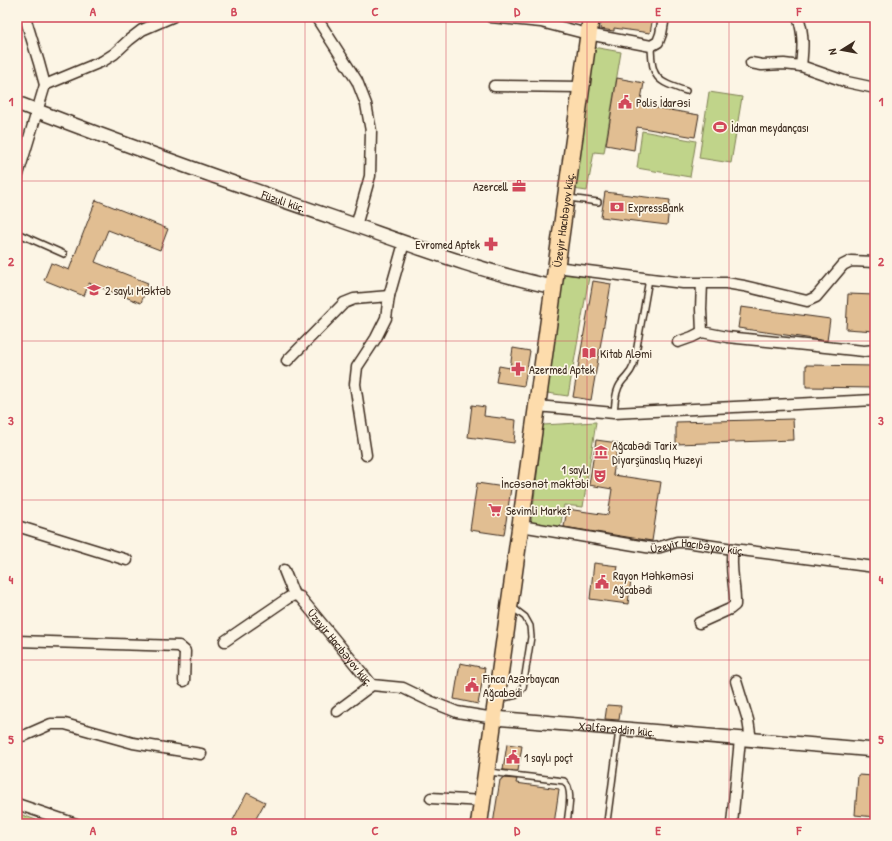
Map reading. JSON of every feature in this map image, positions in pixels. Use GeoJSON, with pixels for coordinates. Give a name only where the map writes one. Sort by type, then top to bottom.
{"type":"FeatureCollection","features":[{"type":"Feature","properties":{"kind":"main road","name":"Üzeyir Hacıbəyov küç."},"geometry":{"type":"LineString","coordinates":[[479,824],[591,17]]}},
{"type":"Feature","properties":{"kind":"street"},"geometry":{"type":"LineString","coordinates":[[17,178],[45,85],[40,63],[25,17]]}},
{"type":"Feature","properties":{"kind":"street"},"geometry":{"type":"LineString","coordinates":[[45,85],[104,61],[142,30],[172,17]]}},
{"type":"Feature","properties":{"kind":"street"},"geometry":{"type":"LineString","coordinates":[[316,17],[357,82],[366,104],[372,131],[370,176],[356,226]]}},
{"type":"Feature","properties":{"kind":"street"},"geometry":{"type":"LineString","coordinates":[[491,17],[541,22],[588,34],[651,46],[658,42],[664,17]]}},
{"type":"Feature","properties":{"kind":"street"},"geometry":{"type":"LineString","coordinates":[[798,17],[803,31],[803,50],[800,66]]}},
{"type":"Feature","properties":{"kind":"street"},"geometry":{"type":"LineString","coordinates":[[751,63],[800,66],[847,82],[875,88]]}},
{"type":"Feature","properties":{"kind":"street"},"geometry":{"type":"LineString","coordinates":[[494,86],[581,86]]}},
{"type":"Feature","properties":{"kind":"street","name":"Füzuli küç."},"geometry":{"type":"LineString","coordinates":[[17,103],[188,168],[404,243],[527,281],[553,286]]}},
{"type":"Feature","properties":{"kind":"street"},"geometry":{"type":"LineString","coordinates":[[366,455],[355,384],[357,367],[376,338],[386,318],[389,296],[404,243]]}},
{"type":"Feature","properties":{"kind":"street"},"geometry":{"type":"LineString","coordinates":[[556,267],[683,283],[744,286],[807,301],[816,297],[843,264],[851,261],[875,262]]}},
{"type":"Feature","properties":{"kind":"street"},"geometry":{"type":"LineString","coordinates":[[702,283],[702,332]]}},
{"type":"Feature","properties":{"kind":"street"},"geometry":{"type":"LineString","coordinates":[[287,361],[344,303],[354,299],[389,296]]}},
{"type":"Feature","properties":{"kind":"street"},"geometry":{"type":"LineString","coordinates":[[678,342],[702,332],[727,337],[864,351],[875,350]]}},
{"type":"Feature","properties":{"kind":"street"},"geometry":{"type":"LineString","coordinates":[[537,406],[614,413],[875,400]]}},
{"type":"Feature","properties":{"kind":"street"},"geometry":{"type":"LineString","coordinates":[[17,526],[127,560]]}},
{"type":"Feature","properties":{"kind":"street","name":"Üzeyir Hacıbəyov küç."},"geometry":{"type":"LineString","coordinates":[[521,526],[652,548],[677,542],[686,542],[875,567]]}},
{"type":"Feature","properties":{"kind":"street"},"geometry":{"type":"LineString","coordinates":[[699,623],[730,609],[735,605],[731,567],[733,549]]}},
{"type":"Feature","properties":{"kind":"street"},"geometry":{"type":"LineString","coordinates":[[226,641],[294,595],[284,570]]}},
{"type":"Feature","properties":{"kind":"street","name":"Üzeyir Hacıbəyov küç."},"geometry":{"type":"LineString","coordinates":[[294,595],[300,597],[372,685],[403,688],[457,712],[494,718]]}},
{"type":"Feature","properties":{"kind":"street"},"geometry":{"type":"LineString","coordinates":[[17,641],[179,646],[185,651],[184,681]]}},
{"type":"Feature","properties":{"kind":"street"},"geometry":{"type":"LineString","coordinates":[[732,824],[748,720],[736,681]]}},
{"type":"Feature","properties":{"kind":"street"},"geometry":{"type":"LineString","coordinates":[[336,711],[372,685]]}},
{"type":"Feature","properties":{"kind":"street","name":"Xəlfərəddin küç."},"geometry":{"type":"LineString","coordinates":[[494,718],[875,750]]}},
{"type":"Feature","properties":{"kind":"street"},"geometry":{"type":"LineString","coordinates":[[17,737],[26,735],[51,724],[65,724],[133,743],[201,754]]}},
{"type":"Feature","properties":{"kind":"street"},"geometry":{"type":"LineString","coordinates":[[431,798],[483,801]]}},
{"type":"Feature","properties":{"kind":"street"},"geometry":{"type":"LineString","coordinates":[[17,804],[76,824]]}},
{"type":"Feature","properties":{"kind":"lane"},"geometry":{"type":"LineString","coordinates":[[651,46],[651,62],[654,73],[666,84],[686,91]]}},
{"type":"Feature","properties":{"kind":"lane"},"geometry":{"type":"LineString","coordinates":[[566,198],[598,202]]}},
{"type":"Feature","properties":{"kind":"lane"},"geometry":{"type":"LineString","coordinates":[[17,233],[64,254]]}},
{"type":"Feature","properties":{"kind":"lane"},"geometry":{"type":"LineString","coordinates":[[614,413],[620,384],[631,373],[634,364],[649,278]]}},
{"type":"Feature","properties":{"kind":"lane"},"geometry":{"type":"LineString","coordinates":[[496,700],[517,694],[523,688],[531,637],[530,626],[525,617],[510,605]]}},
{"type":"Feature","properties":{"kind":"lane"},"geometry":{"type":"LineString","coordinates":[[607,822],[619,729]]}},
{"type":"Feature","properties":{"kind":"lane"},"geometry":{"type":"LineString","coordinates":[[487,772],[564,781],[568,784],[570,791],[567,824]]}},
{"type":"Feature","properties":{"kind":"green space"},"geometry":{"type":"Polygon","coordinates":[[[593,47],[621,52],[604,153],[594,152],[587,191],[573,189],[593,47]]]}},
{"type":"Feature","properties":{"kind":"green space","name":"İdman meydançası"},"geometry":{"type":"Polygon","coordinates":[[[709,92],[742,97],[731,163],[699,158],[709,92]]]}},
{"type":"Feature","properties":{"kind":"green space"},"geometry":{"type":"Polygon","coordinates":[[[642,131],[696,141],[690,177],[637,168],[642,131]]]}},
{"type":"Feature","properties":{"kind":"green space"},"geometry":{"type":"Polygon","coordinates":[[[563,274],[589,277],[568,396],[547,393],[563,274]]]}},
{"type":"Feature","properties":{"kind":"green space"},"geometry":{"type":"Polygon","coordinates":[[[596,422],[583,507],[564,505],[560,529],[531,524],[543,425],[596,422]]]}},
{"type":"Feature","properties":{"kind":"green space"},"geometry":{"type":"Polygon","coordinates":[[[17,813],[47,824],[17,824],[17,813]]]}},
{"type":"Feature","properties":{"kind":"building"},"geometry":{"type":"Polygon","coordinates":[[[602,17],[653,17],[650,33],[614,28],[614,31],[600,29],[602,17]]]}},
{"type":"Feature","properties":{"kind":"building"},"geometry":{"type":"Polygon","coordinates":[[[617,78],[644,83],[640,105],[699,115],[695,137],[637,127],[634,150],[606,145],[617,78]]]}},
{"type":"Feature","properties":{"kind":"building"},"geometry":{"type":"Polygon","coordinates":[[[605,192],[670,200],[667,225],[601,217],[605,192]]]}},
{"type":"Feature","properties":{"kind":"building"},"geometry":{"type":"Polygon","coordinates":[[[96,200],[168,229],[160,250],[108,230],[95,262],[148,283],[141,303],[89,283],[84,296],[44,280],[51,263],[69,270],[96,200]]]}},
{"type":"Feature","properties":{"kind":"building"},"geometry":{"type":"Polygon","coordinates":[[[593,281],[611,284],[591,400],[573,397],[593,281]]]}},
{"type":"Feature","properties":{"kind":"building"},"geometry":{"type":"Polygon","coordinates":[[[848,294],[875,295],[875,331],[846,329],[848,294]]]}},
{"type":"Feature","properties":{"kind":"building"},"geometry":{"type":"Polygon","coordinates":[[[741,307],[830,319],[827,341],[738,328],[741,307]]]}},
{"type":"Feature","properties":{"kind":"building"},"geometry":{"type":"Polygon","coordinates":[[[513,348],[530,351],[524,386],[496,382],[499,366],[510,368],[513,348]]]}},
{"type":"Feature","properties":{"kind":"building"},"geometry":{"type":"Polygon","coordinates":[[[806,365],[875,366],[875,388],[806,387],[806,365]]]}},
{"type":"Feature","properties":{"kind":"building"},"geometry":{"type":"Polygon","coordinates":[[[472,405],[485,407],[484,416],[516,420],[514,443],[468,437],[472,405]]]}},
{"type":"Feature","properties":{"kind":"building"},"geometry":{"type":"Polygon","coordinates":[[[793,419],[794,440],[676,444],[676,422],[793,419]]]}},
{"type":"Feature","properties":{"kind":"building"},"geometry":{"type":"Polygon","coordinates":[[[596,440],[618,443],[613,475],[661,482],[652,541],[564,527],[567,509],[608,515],[612,489],[589,485],[596,440]]]}},
{"type":"Feature","properties":{"kind":"building"},"geometry":{"type":"Polygon","coordinates":[[[477,483],[511,488],[504,535],[470,530],[477,483]]]}},
{"type":"Feature","properties":{"kind":"building"},"geometry":{"type":"Polygon","coordinates":[[[594,563],[618,566],[616,578],[631,580],[628,604],[590,599],[594,563]]]}},
{"type":"Feature","properties":{"kind":"building"},"geometry":{"type":"Polygon","coordinates":[[[460,663],[485,668],[478,704],[454,699],[460,663]]]}},
{"type":"Feature","properties":{"kind":"building"},"geometry":{"type":"Polygon","coordinates":[[[607,705],[621,706],[619,720],[605,719],[607,705]]]}},
{"type":"Feature","properties":{"kind":"building"},"geometry":{"type":"Polygon","coordinates":[[[507,744],[522,746],[518,771],[503,770],[507,744]]]}},
{"type":"Feature","properties":{"kind":"building"},"geometry":{"type":"Polygon","coordinates":[[[858,775],[875,776],[875,817],[855,815],[858,775]]]}},
{"type":"Feature","properties":{"kind":"building"},"geometry":{"type":"Polygon","coordinates":[[[502,778],[517,779],[516,783],[559,789],[554,824],[493,824],[500,780],[502,778]]]}},
{"type":"Feature","properties":{"kind":"building"},"geometry":{"type":"Polygon","coordinates":[[[247,793],[265,802],[253,824],[231,824],[247,793]]]}},
{"type":"Feature","properties":{"kind":"place","name":"Polis İdarəsi"},"geometry":{"type":"Point","coordinates":[625,102]}},
{"type":"Feature","properties":{"kind":"place","name":"İdman meydançası"},"geometry":{"type":"Point","coordinates":[720,127]}},
{"type":"Feature","properties":{"kind":"place","name":"Azercell"},"geometry":{"type":"Point","coordinates":[519,186]}},
{"type":"Feature","properties":{"kind":"place","name":"ExpressBank"},"geometry":{"type":"Point","coordinates":[617,207]}},
{"type":"Feature","properties":{"kind":"place","name":"Evromed Aptek"},"geometry":{"type":"Point","coordinates":[491,244]}},
{"type":"Feature","properties":{"kind":"place","name":"2 saylı Məktəb"},"geometry":{"type":"Point","coordinates":[94,290]}},
{"type":"Feature","properties":{"kind":"place","name":"Kitab Aləmi"},"geometry":{"type":"Point","coordinates":[589,353]}},
{"type":"Feature","properties":{"kind":"place","name":"Azermed Aptek"},"geometry":{"type":"Point","coordinates":[518,369]}},
{"type":"Feature","properties":{"kind":"place","name":"Ağcabədi Tarix Diyarşünaslıq Muzeyi"},"geometry":{"type":"Point","coordinates":[601,452]}},
{"type":"Feature","properties":{"kind":"place","name":"1 saylı İncəsənət məktəbi"},"geometry":{"type":"Point","coordinates":[600,476]}},
{"type":"Feature","properties":{"kind":"place","name":"Sevimli Market"},"geometry":{"type":"Point","coordinates":[495,510]}},
{"type":"Feature","properties":{"kind":"place","name":"Rayon Məhkəməsi Ağcabədi"},"geometry":{"type":"Point","coordinates":[602,582]}},
{"type":"Feature","properties":{"kind":"place","name":"Finca Azərbaycan Ağcabədi"},"geometry":{"type":"Point","coordinates":[472,685]}},
{"type":"Feature","properties":{"kind":"place","name":"1 saylı poçt"},"geometry":{"type":"Point","coordinates":[513,757]}}]}
